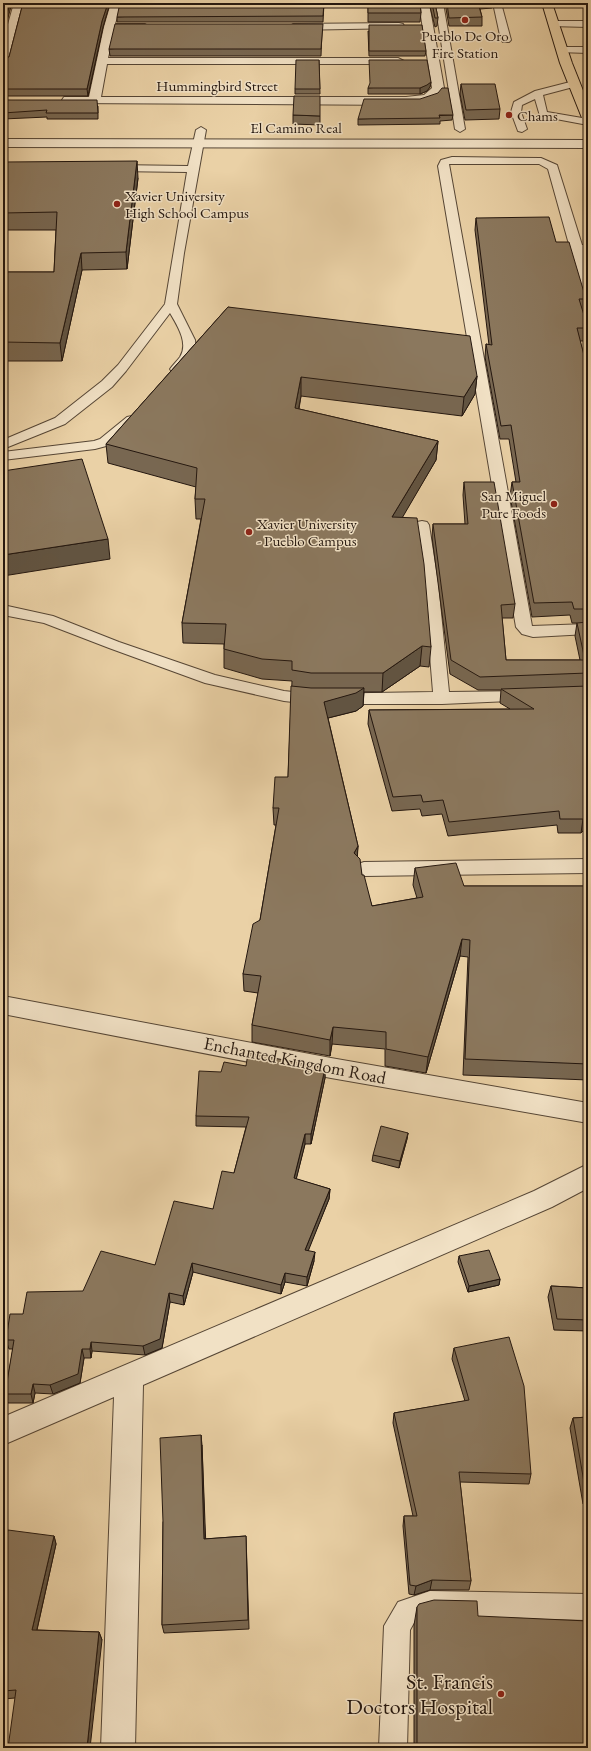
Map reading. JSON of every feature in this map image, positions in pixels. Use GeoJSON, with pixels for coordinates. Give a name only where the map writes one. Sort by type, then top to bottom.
{"type":"FeatureCollection","features":[{"type":"Feature","properties":{"kind":"main road"},"geometry":{"type":"LineString","coordinates":[[547,3],[574,84],[584,97],[588,118]]}},
{"type":"Feature","properties":{"kind":"street"},"geometry":{"type":"LineString","coordinates":[[3,62],[19,3]]}},
{"type":"Feature","properties":{"kind":"street"},"geometry":{"type":"LineString","coordinates":[[94,100],[109,27],[116,3]]}},
{"type":"Feature","properties":{"kind":"street"},"geometry":{"type":"LineString","coordinates":[[284,27],[420,26],[424,3]]}},
{"type":"Feature","properties":{"kind":"street","name":"Hummingbird Street"},"geometry":{"type":"LineString","coordinates":[[56,100],[406,101],[430,97],[436,93],[438,88],[420,26]]}},
{"type":"Feature","properties":{"kind":"street"},"geometry":{"type":"LineString","coordinates":[[109,27],[157,27]]}},
{"type":"Feature","properties":{"kind":"street"},"geometry":{"type":"LineString","coordinates":[[103,61],[410,61]]}},
{"type":"Feature","properties":{"kind":"street"},"geometry":{"type":"LineString","coordinates":[[444,129],[476,129]]}},
{"type":"Feature","properties":{"kind":"street"},"geometry":{"type":"LineString","coordinates":[[506,129],[536,129]]}},
{"type":"Feature","properties":{"kind":"street"},"geometry":{"type":"LineString","coordinates":[[557,129],[588,129]]}},
{"type":"Feature","properties":{"kind":"street"},"geometry":{"type":"LineString","coordinates":[[185,130],[217,130]]}},
{"type":"Feature","properties":{"kind":"street","name":"El Camino Real"},"geometry":{"type":"LineString","coordinates":[[3,143],[199,142],[588,144]]}},
{"type":"Feature","properties":{"kind":"street","name":"Enchanted Kingdom Road"},"geometry":{"type":"LineString","coordinates":[[3,1005],[331,1068],[588,1113]]}},
{"type":"Feature","properties":{"kind":"street"},"geometry":{"type":"LineString","coordinates":[[3,1431],[543,1199],[588,1175]]}},
{"type":"Feature","properties":{"kind":"street"},"geometry":{"type":"LineString","coordinates":[[118,1748],[129,1403],[128,1376]]}},
{"type":"Feature","properties":{"kind":"lane"},"geometry":{"type":"LineString","coordinates":[[439,3],[460,129]]}},
{"type":"Feature","properties":{"kind":"lane"},"geometry":{"type":"LineString","coordinates":[[497,3],[506,40]]}},
{"type":"Feature","properties":{"kind":"lane"},"geometry":{"type":"LineString","coordinates":[[553,24],[588,24]]}},
{"type":"Feature","properties":{"kind":"lane"},"geometry":{"type":"LineString","coordinates":[[562,50],[588,50]]}},
{"type":"Feature","properties":{"kind":"lane"},"geometry":{"type":"LineString","coordinates":[[522,129],[515,108],[517,104],[538,93],[574,84]]}},
{"type":"Feature","properties":{"kind":"lane"},"geometry":{"type":"LineString","coordinates":[[538,93],[543,114]]}},
{"type":"Feature","properties":{"kind":"lane"},"geometry":{"type":"LineString","coordinates":[[517,114],[543,114],[588,122]]}},
{"type":"Feature","properties":{"kind":"lane"},"geometry":{"type":"LineString","coordinates":[[3,445],[60,421],[107,384],[122,368],[171,304],[178,253],[201,130]]}},
{"type":"Feature","properties":{"kind":"lane"},"geometry":{"type":"LineString","coordinates":[[588,291],[582,248],[553,167],[542,161],[452,160],[446,162],[443,166],[524,627],[527,631],[533,632],[588,629]]}},
{"type":"Feature","properties":{"kind":"lane"},"geometry":{"type":"LineString","coordinates":[[105,168],[194,169]]}},
{"type":"Feature","properties":{"kind":"lane"},"geometry":{"type":"LineString","coordinates":[[169,378],[184,360],[189,350],[186,332],[171,304]]}},
{"type":"Feature","properties":{"kind":"lane"},"geometry":{"type":"LineString","coordinates":[[3,456],[79,448],[105,442],[128,425],[138,413]]}},
{"type":"Feature","properties":{"kind":"lane"},"geometry":{"type":"LineString","coordinates":[[422,525],[431,583],[442,699]]}},
{"type":"Feature","properties":{"kind":"lane"},"geometry":{"type":"LineString","coordinates":[[3,610],[48,619],[114,645],[211,679],[284,696],[311,699],[442,699],[540,695]]}},
{"type":"Feature","properties":{"kind":"lane"},"geometry":{"type":"LineString","coordinates":[[364,869],[588,866]]}},
{"type":"Feature","properties":{"kind":"lane"},"geometry":{"type":"LineString","coordinates":[[393,1748],[397,1626],[407,1611],[430,1604],[588,1607]]}},
{"type":"Feature","properties":{"kind":"building"},"geometry":{"type":"Polygon","coordinates":[[[3,3],[10,3],[3,28],[3,3]]]}},
{"type":"Feature","properties":{"kind":"building"},"geometry":{"type":"Polygon","coordinates":[[[23,3],[108,3],[102,21],[87,89],[3,89],[3,59],[9,57],[23,3]]]}},
{"type":"Feature","properties":{"kind":"building"},"geometry":{"type":"Polygon","coordinates":[[[120,3],[324,3],[323,16],[117,17],[120,3]]]}},
{"type":"Feature","properties":{"kind":"building"},"geometry":{"type":"Polygon","coordinates":[[[368,3],[420,3],[421,13],[368,13],[368,3]]]}},
{"type":"Feature","properties":{"kind":"building"},"geometry":{"type":"Polygon","coordinates":[[[432,3],[435,3],[438,18],[435,18],[432,3]]]}},
{"type":"Feature","properties":{"kind":"building"},"geometry":{"type":"Polygon","coordinates":[[[447,3],[478,3],[482,17],[449,18],[447,3]]]}},
{"type":"Feature","properties":{"kind":"building"},"geometry":{"type":"Polygon","coordinates":[[[115,24],[323,24],[321,49],[109,49],[115,24]]]}},
{"type":"Feature","properties":{"kind":"building"},"geometry":{"type":"Polygon","coordinates":[[[369,25],[422,25],[426,51],[369,51],[369,25]]]}},
{"type":"Feature","properties":{"kind":"building"},"geometry":{"type":"Polygon","coordinates":[[[296,60],[319,60],[320,89],[295,89],[296,60]]]}},
{"type":"Feature","properties":{"kind":"building"},"geometry":{"type":"Polygon","coordinates":[[[369,60],[427,60],[431,82],[420,88],[368,88],[370,83],[369,60]]]}},
{"type":"Feature","properties":{"kind":"building"},"geometry":{"type":"Polygon","coordinates":[[[461,84],[495,84],[500,109],[466,110],[461,84]]]}},
{"type":"Feature","properties":{"kind":"building"},"geometry":{"type":"Polygon","coordinates":[[[442,88],[448,88],[453,115],[439,115],[440,118],[358,119],[364,99],[420,99],[438,93],[442,88]]]}},
{"type":"Feature","properties":{"kind":"building"},"geometry":{"type":"Polygon","coordinates":[[[294,96],[320,96],[320,116],[293,115],[294,96]]]}},
{"type":"Feature","properties":{"kind":"building"},"geometry":{"type":"Polygon","coordinates":[[[3,100],[97,100],[98,113],[46,113],[47,110],[3,113],[3,100]]]}},
{"type":"Feature","properties":{"kind":"building"},"geometry":{"type":"Polygon","coordinates":[[[137,161],[126,252],[81,253],[60,343],[3,342],[3,272],[54,272],[57,212],[3,213],[3,162],[137,161]]]}},
{"type":"Feature","properties":{"kind":"building"},"geometry":{"type":"Polygon","coordinates":[[[549,217],[556,242],[569,242],[586,299],[579,299],[588,328],[577,328],[588,371],[588,609],[574,609],[572,602],[534,603],[512,482],[520,482],[511,425],[501,426],[486,344],[492,345],[476,218],[549,217]]]}},
{"type":"Feature","properties":{"kind":"building"},"geometry":{"type":"Polygon","coordinates":[[[228,307],[470,336],[477,376],[464,397],[301,377],[295,408],[438,441],[392,517],[417,518],[424,564],[431,647],[422,646],[383,673],[311,673],[292,670],[292,661],[262,659],[224,649],[226,624],[182,623],[205,499],[195,499],[197,468],[106,444],[228,307]]]}},
{"type":"Feature","properties":{"kind":"building"},"geometry":{"type":"Polygon","coordinates":[[[82,459],[108,539],[3,555],[3,471],[82,459]]]}},
{"type":"Feature","properties":{"kind":"building"},"geometry":{"type":"Polygon","coordinates":[[[464,482],[494,482],[515,604],[501,605],[506,660],[585,660],[577,623],[588,622],[588,673],[480,677],[451,660],[433,524],[468,524],[464,482]]]}},
{"type":"Feature","properties":{"kind":"building"},"geometry":{"type":"Polygon","coordinates":[[[291,686],[311,688],[364,688],[356,693],[324,702],[358,846],[354,853],[360,859],[362,875],[364,875],[372,906],[423,897],[415,868],[456,863],[464,886],[588,886],[588,1064],[465,1059],[470,940],[462,939],[428,1057],[386,1049],[386,1032],[333,1027],[330,1040],[252,1025],[261,976],[243,974],[253,924],[260,920],[279,808],[273,808],[275,777],[288,777],[291,686]]]}},
{"type":"Feature","properties":{"kind":"building"},"geometry":{"type":"Polygon","coordinates":[[[588,686],[588,815],[583,819],[560,819],[559,811],[449,822],[443,800],[423,802],[421,795],[393,797],[369,710],[534,709],[501,689],[588,686]]]}},
{"type":"Feature","properties":{"kind":"building"},"geometry":{"type":"Polygon","coordinates":[[[248,1053],[325,1068],[311,1134],[305,1134],[294,1178],[330,1189],[305,1250],[315,1252],[307,1277],[285,1273],[281,1285],[192,1263],[183,1296],[169,1293],[160,1339],[143,1346],[91,1342],[90,1349],[82,1349],[78,1374],[50,1385],[33,1384],[31,1394],[5,1394],[14,1340],[6,1340],[10,1314],[23,1314],[27,1292],[83,1291],[101,1251],[155,1265],[174,1201],[213,1209],[222,1171],[234,1173],[249,1117],[196,1116],[199,1071],[221,1072],[224,1062],[246,1066],[248,1053]]]}},
{"type":"Feature","properties":{"kind":"building"},"geometry":{"type":"Polygon","coordinates":[[[381,1126],[408,1133],[400,1161],[373,1155],[381,1126]]]}},
{"type":"Feature","properties":{"kind":"building"},"geometry":{"type":"Polygon","coordinates":[[[489,1250],[500,1279],[469,1286],[459,1256],[489,1250]]]}},
{"type":"Feature","properties":{"kind":"building"},"geometry":{"type":"Polygon","coordinates":[[[551,1286],[588,1288],[588,1320],[557,1319],[551,1286]]]}},
{"type":"Feature","properties":{"kind":"building"},"geometry":{"type":"Polygon","coordinates":[[[509,1337],[524,1386],[531,1474],[459,1472],[471,1581],[432,1580],[416,1586],[410,1585],[404,1516],[417,1516],[394,1413],[469,1400],[454,1348],[509,1337]]]}},
{"type":"Feature","properties":{"kind":"building"},"geometry":{"type":"Polygon","coordinates":[[[588,1417],[588,1494],[586,1494],[573,1418],[588,1417]]]}},
{"type":"Feature","properties":{"kind":"building"},"geometry":{"type":"Polygon","coordinates":[[[201,1435],[204,1539],[246,1536],[248,1620],[162,1625],[163,1522],[160,1438],[201,1435]]]}},
{"type":"Feature","properties":{"kind":"building"},"geometry":{"type":"Polygon","coordinates":[[[8,1530],[54,1536],[32,1630],[99,1632],[87,1748],[8,1748],[16,1690],[3,1691],[3,1549],[8,1530]]]}},
{"type":"Feature","properties":{"kind":"building","name":"St. Francis Doctors Hospital"},"geometry":{"type":"Polygon","coordinates":[[[434,1600],[477,1601],[478,1616],[588,1621],[588,1748],[417,1748],[417,1607],[419,1604],[434,1600]]]}},
{"type":"Feature","properties":{"kind":"place","name":"Pueblo De Oro Fire Station"},"geometry":{"type":"Point","coordinates":[465,20]}},
{"type":"Feature","properties":{"kind":"place","name":"Chams"},"geometry":{"type":"Point","coordinates":[509,115]}},
{"type":"Feature","properties":{"kind":"place","name":"Xavier University High School Campus"},"geometry":{"type":"Point","coordinates":[117,204]}},
{"type":"Feature","properties":{"kind":"place","name":"San Miguel Pure Foods"},"geometry":{"type":"Point","coordinates":[554,504]}},
{"type":"Feature","properties":{"kind":"place","name":"Xavier University - Pueblo Campus"},"geometry":{"type":"Point","coordinates":[249,532]}},
{"type":"Feature","properties":{"kind":"place","name":"St. Francis Doctors Hospital"},"geometry":{"type":"Point","coordinates":[501,1694]}}]}
